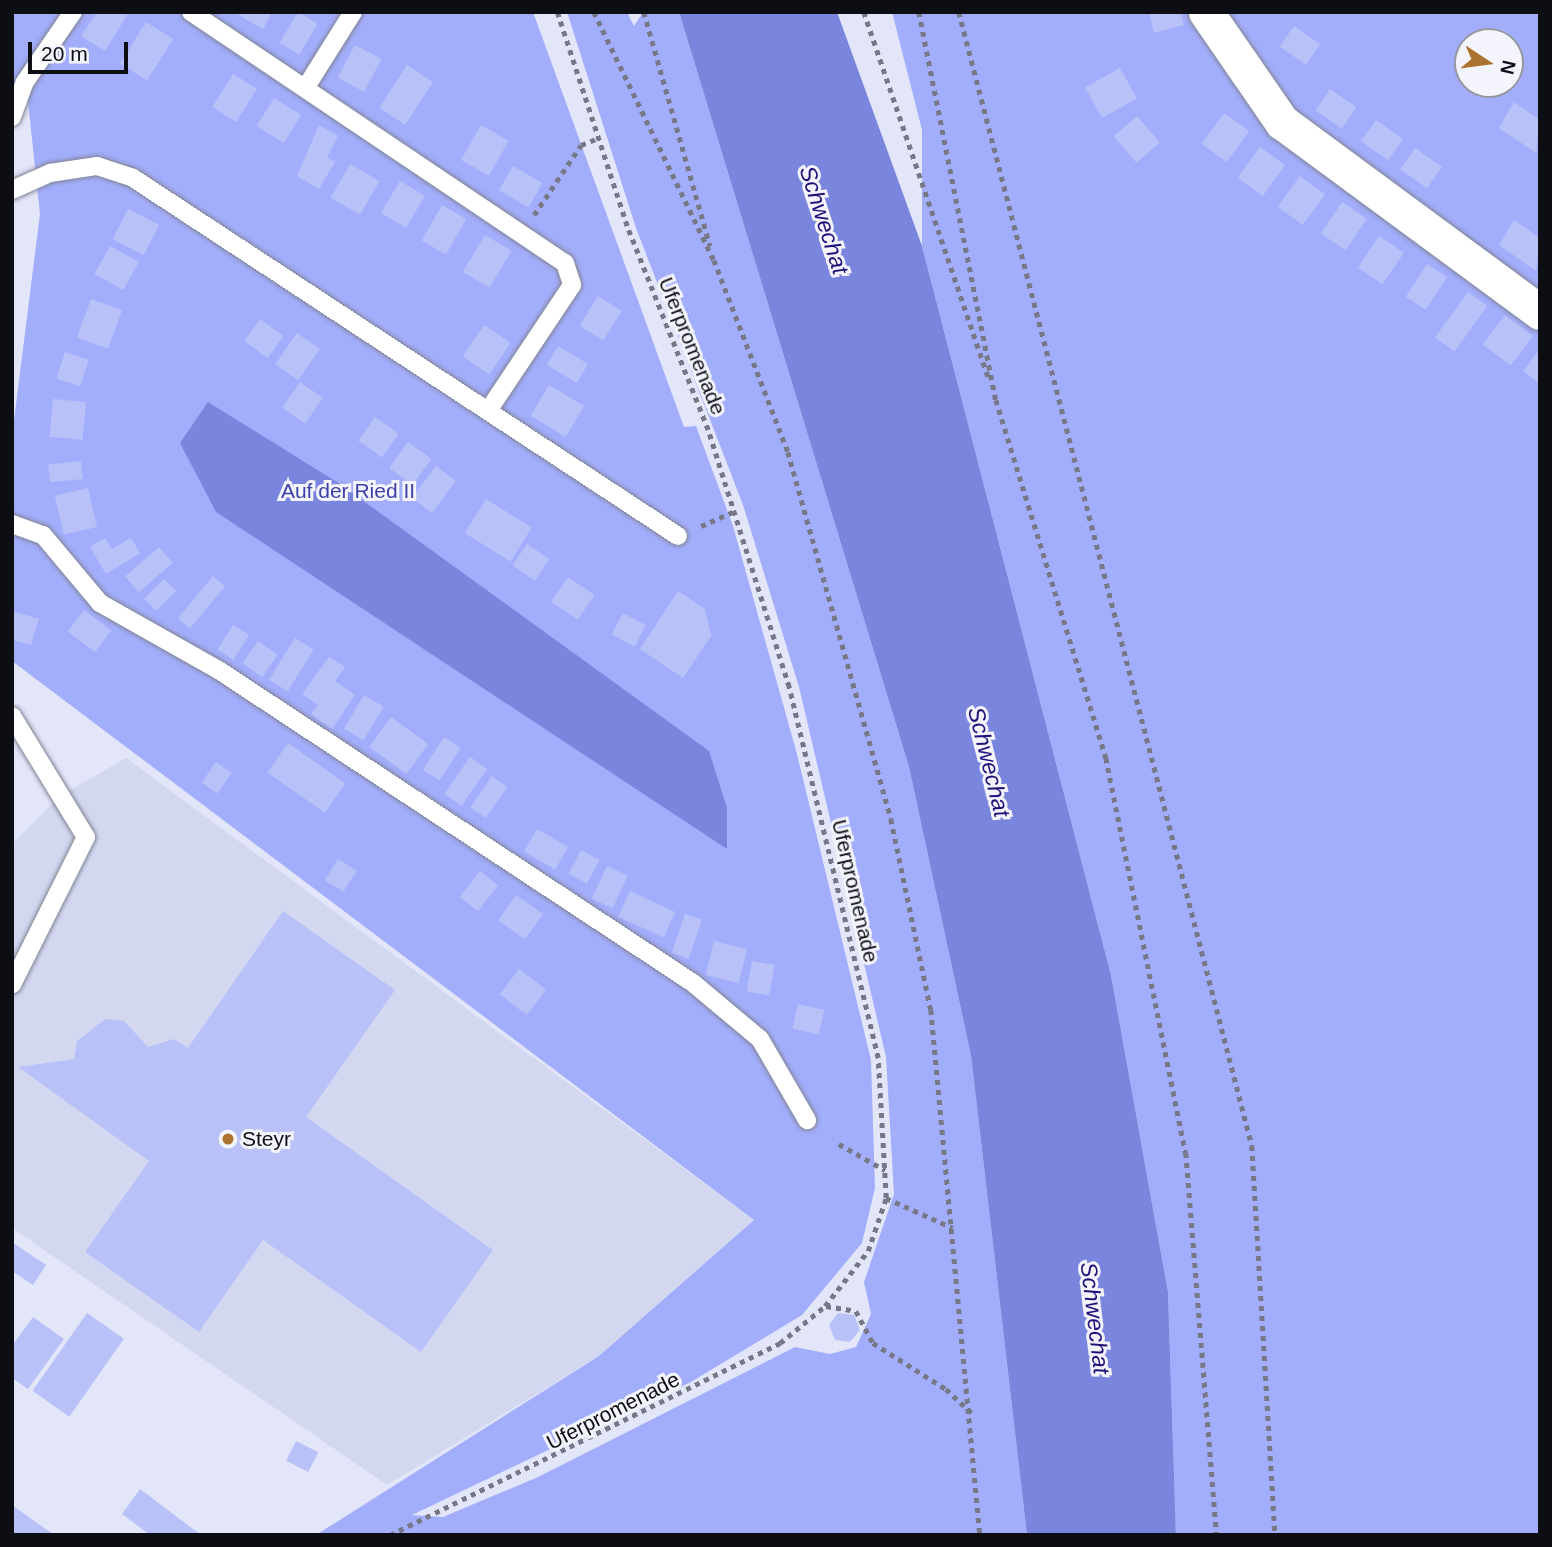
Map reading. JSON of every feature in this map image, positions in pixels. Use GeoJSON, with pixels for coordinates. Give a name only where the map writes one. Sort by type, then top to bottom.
{"type":"FeatureCollection","features":[{"type":"Feature","properties":{"kind":"street"},"geometry":{"type":"LineString","coordinates":[[1206,12],[1282,122],[1540,312]]}},
{"type":"Feature","properties":{"kind":"lane"},"geometry":{"type":"LineString","coordinates":[[12,117],[25,82],[73,12]]}},
{"type":"Feature","properties":{"kind":"lane"},"geometry":{"type":"LineString","coordinates":[[191,12],[565,263],[572,285],[488,411]]}},
{"type":"Feature","properties":{"kind":"lane"},"geometry":{"type":"LineString","coordinates":[[306,87],[353,12]]}},
{"type":"Feature","properties":{"kind":"lane"},"geometry":{"type":"LineString","coordinates":[[12,190],[50,173],[97,166],[134,178],[678,536]]}},
{"type":"Feature","properties":{"kind":"lane"},"geometry":{"type":"LineString","coordinates":[[12,524],[43,536],[100,603],[220,671],[693,983],[760,1039],[807,1120]]}},
{"type":"Feature","properties":{"kind":"lane"},"geometry":{"type":"LineString","coordinates":[[12,716],[86,837],[12,985]]}},
{"type":"Feature","properties":{"kind":"path","name":"Uferpromenade"},"geometry":{"type":"LineString","coordinates":[[390,1535],[780,1343],[825,1306],[868,1251],[886,1198],[878,1058],[789,687],[735,511],[596,139],[557,12]]}},
{"type":"Feature","properties":{"kind":"path"},"geometry":{"type":"LineString","coordinates":[[594,12],[714,260],[788,452],[891,819],[931,1010],[974,1415],[980,1535]]}},
{"type":"Feature","properties":{"kind":"path"},"geometry":{"type":"LineString","coordinates":[[644,12],[714,260]]}},
{"type":"Feature","properties":{"kind":"path"},"geometry":{"type":"LineString","coordinates":[[864,12],[996,400],[1106,758],[1186,1153],[1217,1535]]}},
{"type":"Feature","properties":{"kind":"path"},"geometry":{"type":"LineString","coordinates":[[919,12],[996,400]]}},
{"type":"Feature","properties":{"kind":"path"},"geometry":{"type":"LineString","coordinates":[[959,12],[1252,1146],[1275,1535]]}},
{"type":"Feature","properties":{"kind":"path"},"geometry":{"type":"LineString","coordinates":[[522,234],[581,145],[596,139]]}},
{"type":"Feature","properties":{"kind":"path"},"geometry":{"type":"LineString","coordinates":[[710,521],[735,511]]}},
{"type":"Feature","properties":{"kind":"path"},"geometry":{"type":"LineString","coordinates":[[839,1144],[885,1170]]}},
{"type":"Feature","properties":{"kind":"path"},"geometry":{"type":"LineString","coordinates":[[886,1198],[953,1228]]}},
{"type":"Feature","properties":{"kind":"path"},"geometry":{"type":"LineString","coordinates":[[825,1306],[856,1311],[873,1343],[946,1389],[974,1415]]}},
{"type":"Feature","properties":{"kind":"shaded area"},"geometry":{"type":"Polygon","coordinates":[[[126,758],[754,1220],[599,1356],[387,1485],[12,1228],[12,844],[60,796],[126,758]]]}},
{"type":"Feature","properties":{"kind":"green space","name":"Auf der Ried II"},"geometry":{"type":"Polygon","coordinates":[[[12,12],[533,12],[684,427],[696,426],[733,526],[797,754],[871,1060],[875,1188],[862,1243],[802,1315],[691,1382],[412,1515],[443,1517],[538,1477],[795,1347],[830,1354],[856,1347],[871,1314],[864,1282],[894,1194],[886,1057],[799,687],[743,505],[636,228],[567,12],[627,12],[634,26],[643,12],[679,12],[909,767],[971,1056],[1027,1535],[316,1535],[599,1356],[754,1220],[12,661],[12,436],[40,214],[28,102],[12,93],[12,12]]]}},
{"type":"Feature","properties":{"kind":"green space"},"geometry":{"type":"Polygon","coordinates":[[[892,12],[1540,12],[1540,1535],[1176,1535],[1168,1292],[1111,975],[922,246],[922,130],[892,12]]]}},
{"type":"Feature","properties":{"kind":"water","name":"Schwechat"},"geometry":{"type":"Polygon","coordinates":[[[679,12],[837,12],[922,246],[1111,975],[1168,1292],[1176,1535],[1027,1535],[971,1056],[909,767],[679,12]]]}},
{"type":"Feature","properties":{"kind":"water"},"geometry":{"type":"Polygon","coordinates":[[[208,402],[340,484],[709,751],[727,808],[727,849],[216,512],[180,443],[208,402]]]}},
{"type":"Feature","properties":{"kind":"building"},"geometry":{"type":"Polygon","coordinates":[[[97,12],[129,12],[105,51],[81,36],[97,12]]]}},
{"type":"Feature","properties":{"kind":"building"},"geometry":{"type":"Polygon","coordinates":[[[234,12],[272,12],[263,29],[234,12]]]}},
{"type":"Feature","properties":{"kind":"building"},"geometry":{"type":"Polygon","coordinates":[[[298,12],[318,24],[299,55],[279,43],[298,12]]]}},
{"type":"Feature","properties":{"kind":"building"},"geometry":{"type":"Polygon","coordinates":[[[1149,12],[1180,12],[1184,25],[1154,33],[1149,12]]]}},
{"type":"Feature","properties":{"kind":"building"},"geometry":{"type":"Polygon","coordinates":[[[146,22],[173,39],[147,81],[120,64],[146,22]]]}},
{"type":"Feature","properties":{"kind":"building"},"geometry":{"type":"Polygon","coordinates":[[[1294,26],[1320,44],[1306,65],[1280,46],[1294,26]]]}},
{"type":"Feature","properties":{"kind":"building"},"geometry":{"type":"Polygon","coordinates":[[[355,45],[381,59],[364,92],[338,78],[355,45]]]}},
{"type":"Feature","properties":{"kind":"building"},"geometry":{"type":"Polygon","coordinates":[[[407,65],[433,82],[405,125],[379,108],[407,65]]]}},
{"type":"Feature","properties":{"kind":"building"},"geometry":{"type":"Polygon","coordinates":[[[1120,68],[1137,99],[1102,118],[1085,87],[1120,68]]]}},
{"type":"Feature","properties":{"kind":"building"},"geometry":{"type":"Polygon","coordinates":[[[233,74],[257,89],[236,122],[212,107],[233,74]]]}},
{"type":"Feature","properties":{"kind":"building"},"geometry":{"type":"Polygon","coordinates":[[[1330,89],[1357,107],[1342,128],[1315,111],[1330,89]]]}},
{"type":"Feature","properties":{"kind":"building"},"geometry":{"type":"Polygon","coordinates":[[[274,98],[301,115],[284,143],[257,126],[274,98]]]}},
{"type":"Feature","properties":{"kind":"building"},"geometry":{"type":"Polygon","coordinates":[[[1514,102],[1540,120],[1536,153],[1499,128],[1514,102]]]}},
{"type":"Feature","properties":{"kind":"building"},"geometry":{"type":"Polygon","coordinates":[[[1224,113],[1249,131],[1227,162],[1202,144],[1224,113]]]}},
{"type":"Feature","properties":{"kind":"building"},"geometry":{"type":"Polygon","coordinates":[[[1137,116],[1160,142],[1137,163],[1114,136],[1137,116]]]}},
{"type":"Feature","properties":{"kind":"building"},"geometry":{"type":"Polygon","coordinates":[[[1376,120],[1403,139],[1388,160],[1361,141],[1376,120]]]}},
{"type":"Feature","properties":{"kind":"building"},"geometry":{"type":"Polygon","coordinates":[[[319,125],[338,136],[327,157],[335,162],[319,189],[297,176],[319,125]]]}},
{"type":"Feature","properties":{"kind":"building"},"geometry":{"type":"Polygon","coordinates":[[[481,125],[509,141],[489,176],[461,160],[481,125]]]}},
{"type":"Feature","properties":{"kind":"building"},"geometry":{"type":"Polygon","coordinates":[[[1260,147],[1285,165],[1263,196],[1238,178],[1260,147]]]}},
{"type":"Feature","properties":{"kind":"building"},"geometry":{"type":"Polygon","coordinates":[[[1415,148],[1442,167],[1427,188],[1400,169],[1415,148]]]}},
{"type":"Feature","properties":{"kind":"building"},"geometry":{"type":"Polygon","coordinates":[[[350,164],[379,181],[360,215],[330,198],[350,164]]]}},
{"type":"Feature","properties":{"kind":"building"},"geometry":{"type":"Polygon","coordinates":[[[513,166],[542,183],[528,207],[499,190],[513,166]]]}},
{"type":"Feature","properties":{"kind":"building"},"geometry":{"type":"Polygon","coordinates":[[[1300,176],[1325,194],[1303,225],[1278,207],[1300,176]]]}},
{"type":"Feature","properties":{"kind":"building"},"geometry":{"type":"Polygon","coordinates":[[[400,181],[425,196],[406,228],[381,213],[400,181]]]}},
{"type":"Feature","properties":{"kind":"building"},"geometry":{"type":"Polygon","coordinates":[[[1342,202],[1367,219],[1346,250],[1321,234],[1342,202]]]}},
{"type":"Feature","properties":{"kind":"building"},"geometry":{"type":"Polygon","coordinates":[[[442,205],[466,219],[446,255],[422,241],[442,205]]]}},
{"type":"Feature","properties":{"kind":"building"},"geometry":{"type":"Polygon","coordinates":[[[128,209],[159,225],[144,255],[113,239],[128,209]]]}},
{"type":"Feature","properties":{"kind":"building"},"geometry":{"type":"Polygon","coordinates":[[[1514,220],[1540,238],[1536,271],[1499,245],[1514,220]]]}},
{"type":"Feature","properties":{"kind":"building"},"geometry":{"type":"Polygon","coordinates":[[[485,235],[512,251],[489,288],[463,272],[485,235]]]}},
{"type":"Feature","properties":{"kind":"building"},"geometry":{"type":"Polygon","coordinates":[[[1379,236],[1404,253],[1383,284],[1358,268],[1379,236]]]}},
{"type":"Feature","properties":{"kind":"building"},"geometry":{"type":"Polygon","coordinates":[[[110,246],[139,262],[123,290],[94,274],[110,246]]]}},
{"type":"Feature","properties":{"kind":"building"},"geometry":{"type":"Polygon","coordinates":[[[1427,264],[1447,277],[1426,310],[1406,297],[1427,264]]]}},
{"type":"Feature","properties":{"kind":"building"},"geometry":{"type":"Polygon","coordinates":[[[1468,292],[1487,306],[1455,351],[1435,337],[1468,292]]]}},
{"type":"Feature","properties":{"kind":"building"},"geometry":{"type":"Polygon","coordinates":[[[598,296],[622,311],[603,341],[579,326],[598,296]]]}},
{"type":"Feature","properties":{"kind":"building"},"geometry":{"type":"Polygon","coordinates":[[[91,299],[122,310],[108,349],[77,338],[91,299]]]}},
{"type":"Feature","properties":{"kind":"building"},"geometry":{"type":"Polygon","coordinates":[[[1505,315],[1533,336],[1511,366],[1483,345],[1505,315]]]}},
{"type":"Feature","properties":{"kind":"building"},"geometry":{"type":"Polygon","coordinates":[[[260,319],[283,336],[268,358],[244,341],[260,319]]]}},
{"type":"Feature","properties":{"kind":"building"},"geometry":{"type":"Polygon","coordinates":[[[484,325],[511,343],[489,374],[463,357],[484,325]]]}},
{"type":"Feature","properties":{"kind":"building"},"geometry":{"type":"Polygon","coordinates":[[[297,333],[320,349],[298,380],[275,364],[297,333]]]}},
{"type":"Feature","properties":{"kind":"building"},"geometry":{"type":"Polygon","coordinates":[[[558,346],[588,364],[577,383],[547,365],[558,346]]]}},
{"type":"Feature","properties":{"kind":"building"},"geometry":{"type":"Polygon","coordinates":[[[1540,349],[1540,384],[1523,371],[1540,349]]]}},
{"type":"Feature","properties":{"kind":"building"},"geometry":{"type":"Polygon","coordinates":[[[65,352],[89,360],[80,386],[56,379],[65,352]]]}},
{"type":"Feature","properties":{"kind":"building"},"geometry":{"type":"Polygon","coordinates":[[[300,382],[323,398],[305,423],[282,407],[300,382]]]}},
{"type":"Feature","properties":{"kind":"building"},"geometry":{"type":"Polygon","coordinates":[[[549,385],[584,406],[566,437],[530,416],[549,385]]]}},
{"type":"Feature","properties":{"kind":"building"},"geometry":{"type":"Polygon","coordinates":[[[53,399],[86,402],[83,440],[50,437],[53,399]]]}},
{"type":"Feature","properties":{"kind":"building"},"geometry":{"type":"Polygon","coordinates":[[[375,417],[399,434],[382,457],[358,441],[375,417]]]}},
{"type":"Feature","properties":{"kind":"building"},"geometry":{"type":"Polygon","coordinates":[[[408,442],[431,459],[413,485],[389,468],[408,442]]]}},
{"type":"Feature","properties":{"kind":"building"},"geometry":{"type":"Polygon","coordinates":[[[81,461],[83,479],[50,482],[48,464],[81,461]]]}},
{"type":"Feature","properties":{"kind":"building"},"geometry":{"type":"Polygon","coordinates":[[[436,466],[456,481],[432,513],[412,498],[436,466]]]}},
{"type":"Feature","properties":{"kind":"building"},"geometry":{"type":"Polygon","coordinates":[[[88,488],[97,527],[64,535],[55,496],[88,488]]]}},
{"type":"Feature","properties":{"kind":"building"},"geometry":{"type":"Polygon","coordinates":[[[486,499],[532,528],[511,562],[465,533],[486,499]]]}},
{"type":"Feature","properties":{"kind":"building"},"geometry":{"type":"Polygon","coordinates":[[[105,538],[112,549],[131,538],[140,553],[106,574],[90,547],[105,538]]]}},
{"type":"Feature","properties":{"kind":"building"},"geometry":{"type":"Polygon","coordinates":[[[527,544],[549,559],[535,581],[512,566],[527,544]]]}},
{"type":"Feature","properties":{"kind":"building"},"geometry":{"type":"Polygon","coordinates":[[[159,547],[173,563],[139,592],[125,577],[159,547]]]}},
{"type":"Feature","properties":{"kind":"building"},"geometry":{"type":"Polygon","coordinates":[[[213,576],[225,586],[190,628],[178,618],[213,576]]]}},
{"type":"Feature","properties":{"kind":"building"},"geometry":{"type":"Polygon","coordinates":[[[568,577],[595,595],[578,620],[551,602],[568,577]]]}},
{"type":"Feature","properties":{"kind":"building"},"geometry":{"type":"Polygon","coordinates":[[[164,579],[176,591],[156,611],[144,599],[164,579]]]}},
{"type":"Feature","properties":{"kind":"building"},"geometry":{"type":"Polygon","coordinates":[[[678,591],[705,609],[711,636],[683,678],[640,649],[678,591]]]}},
{"type":"Feature","properties":{"kind":"building"},"geometry":{"type":"Polygon","coordinates":[[[84,610],[111,630],[95,652],[68,632],[84,610]]]}},
{"type":"Feature","properties":{"kind":"building"},"geometry":{"type":"Polygon","coordinates":[[[12,611],[39,619],[31,645],[12,640],[12,611]]]}},
{"type":"Feature","properties":{"kind":"building"},"geometry":{"type":"Polygon","coordinates":[[[623,613],[646,625],[635,646],[612,634],[623,613]]]}},
{"type":"Feature","properties":{"kind":"building"},"geometry":{"type":"Polygon","coordinates":[[[233,625],[249,635],[234,660],[218,650],[233,625]]]}},
{"type":"Feature","properties":{"kind":"building"},"geometry":{"type":"Polygon","coordinates":[[[295,638],[314,650],[288,691],[269,680],[295,638]]]}},
{"type":"Feature","properties":{"kind":"building"},"geometry":{"type":"Polygon","coordinates":[[[258,641],[278,655],[262,677],[243,663],[258,641]]]}},
{"type":"Feature","properties":{"kind":"building"},"geometry":{"type":"Polygon","coordinates":[[[329,657],[345,667],[335,681],[355,695],[332,729],[311,714],[318,705],[302,694],[329,657]]]}},
{"type":"Feature","properties":{"kind":"building"},"geometry":{"type":"Polygon","coordinates":[[[364,695],[384,707],[364,740],[344,728],[364,695]]]}},
{"type":"Feature","properties":{"kind":"building"},"geometry":{"type":"Polygon","coordinates":[[[391,717],[428,744],[406,774],[369,747],[391,717]]]}},
{"type":"Feature","properties":{"kind":"building"},"geometry":{"type":"Polygon","coordinates":[[[444,737],[461,748],[440,781],[423,770],[444,737]]]}},
{"type":"Feature","properties":{"kind":"building"},"geometry":{"type":"Polygon","coordinates":[[[288,743],[345,783],[325,813],[267,772],[288,743]]]}},
{"type":"Feature","properties":{"kind":"building"},"geometry":{"type":"Polygon","coordinates":[[[470,757],[487,769],[461,806],[444,794],[470,757]]]}},
{"type":"Feature","properties":{"kind":"building"},"geometry":{"type":"Polygon","coordinates":[[[216,762],[232,773],[217,793],[202,782],[216,762]]]}},
{"type":"Feature","properties":{"kind":"building"},"geometry":{"type":"Polygon","coordinates":[[[492,776],[508,787],[486,818],[470,807],[492,776]]]}},
{"type":"Feature","properties":{"kind":"building"},"geometry":{"type":"Polygon","coordinates":[[[537,829],[568,847],[555,870],[524,852],[537,829]]]}},
{"type":"Feature","properties":{"kind":"building"},"geometry":{"type":"Polygon","coordinates":[[[581,850],[600,860],[587,884],[568,874],[581,850]]]}},
{"type":"Feature","properties":{"kind":"building"},"geometry":{"type":"Polygon","coordinates":[[[338,859],[357,871],[343,892],[325,880],[338,859]]]}},
{"type":"Feature","properties":{"kind":"building"},"geometry":{"type":"Polygon","coordinates":[[[607,866],[628,876],[613,908],[592,899],[607,866]]]}},
{"type":"Feature","properties":{"kind":"building"},"geometry":{"type":"Polygon","coordinates":[[[480,871],[498,885],[478,911],[460,897],[480,871]]]}},
{"type":"Feature","properties":{"kind":"building"},"geometry":{"type":"Polygon","coordinates":[[[630,891],[675,912],[663,938],[618,916],[630,891]]]}},
{"type":"Feature","properties":{"kind":"building"},"geometry":{"type":"Polygon","coordinates":[[[516,895],[543,914],[525,939],[498,920],[516,895]]]}},
{"type":"Feature","properties":{"kind":"building","name":"Steyr"},"geometry":{"type":"Polygon","coordinates":[[[283,911],[395,990],[306,1117],[493,1250],[421,1352],[263,1240],[199,1332],[85,1252],[149,1161],[18,1067],[74,1059],[77,1041],[105,1019],[124,1021],[148,1047],[174,1039],[188,1048],[283,911]]]}},
{"type":"Feature","properties":{"kind":"building"},"geometry":{"type":"Polygon","coordinates":[[[685,914],[702,920],[689,959],[672,953],[685,914]]]}},
{"type":"Feature","properties":{"kind":"building"},"geometry":{"type":"Polygon","coordinates":[[[714,941],[747,949],[739,983],[706,975],[714,941]]]}},
{"type":"Feature","properties":{"kind":"building"},"geometry":{"type":"Polygon","coordinates":[[[752,961],[775,965],[769,996],[747,992],[752,961]]]}},
{"type":"Feature","properties":{"kind":"building"},"geometry":{"type":"Polygon","coordinates":[[[519,969],[546,989],[527,1015],[500,995],[519,969]]]}},
{"type":"Feature","properties":{"kind":"building"},"geometry":{"type":"Polygon","coordinates":[[[798,1004],[824,1010],[819,1034],[792,1028],[798,1004]]]}},
{"type":"Feature","properties":{"kind":"building"},"geometry":{"type":"Polygon","coordinates":[[[12,1242],[46,1265],[33,1285],[12,1271],[12,1242]]]}},
{"type":"Feature","properties":{"kind":"building"},"geometry":{"type":"Polygon","coordinates":[[[87,1313],[124,1339],[69,1417],[33,1391],[87,1313]]]}},
{"type":"Feature","properties":{"kind":"building"},"geometry":{"type":"Polygon","coordinates":[[[838,1313],[854,1315],[860,1330],[850,1342],[835,1340],[829,1325],[838,1313]]]}},
{"type":"Feature","properties":{"kind":"building"},"geometry":{"type":"Polygon","coordinates":[[[33,1317],[64,1339],[28,1389],[12,1378],[12,1346],[33,1317]]]}},
{"type":"Feature","properties":{"kind":"building"},"geometry":{"type":"Polygon","coordinates":[[[296,1441],[318,1452],[308,1472],[286,1461],[296,1441]]]}},
{"type":"Feature","properties":{"kind":"building"},"geometry":{"type":"Polygon","coordinates":[[[140,1489],[201,1535],[150,1535],[122,1514],[140,1489]]]}},
{"type":"Feature","properties":{"kind":"building"},"geometry":{"type":"Polygon","coordinates":[[[12,1505],[54,1535],[12,1535],[12,1505]]]}},
{"type":"Feature","properties":{"kind":"place","name":"Steyr"},"geometry":{"type":"Point","coordinates":[228,1139]}}]}
